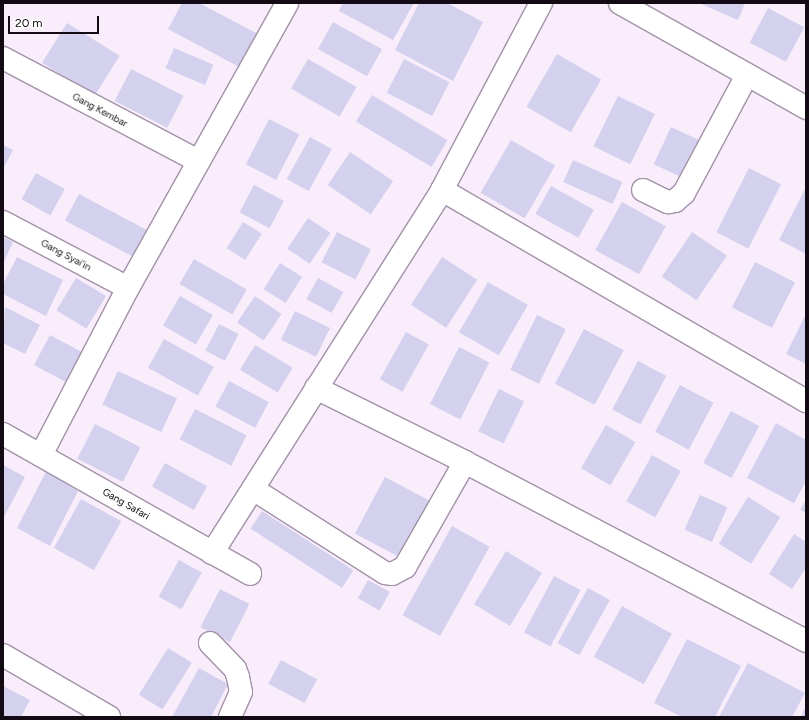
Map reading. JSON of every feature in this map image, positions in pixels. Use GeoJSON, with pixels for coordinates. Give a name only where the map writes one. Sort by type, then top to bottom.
{"type":"FeatureCollection","features":[{"type":"Feature","properties":{"kind":"street"},"geometry":{"type":"LineString","coordinates":[[41,455],[128,288],[287,3]]}},
{"type":"Feature","properties":{"kind":"street"},"geometry":{"type":"LineString","coordinates":[[212,553],[442,190],[541,3]]}},
{"type":"Feature","properties":{"kind":"street"},"geometry":{"type":"LineString","coordinates":[[620,3],[806,108]]}},
{"type":"Feature","properties":{"kind":"street","name":"Gang Kembar"},"geometry":{"type":"LineString","coordinates":[[3,58],[198,161]]}},
{"type":"Feature","properties":{"kind":"street"},"geometry":{"type":"LineString","coordinates":[[643,190],[668,202],[675,201],[684,193],[747,75]]}},
{"type":"Feature","properties":{"kind":"street"},"geometry":{"type":"LineString","coordinates":[[442,190],[806,401]]}},
{"type":"Feature","properties":{"kind":"street","name":"Gang Syai'in"},"geometry":{"type":"LineString","coordinates":[[3,222],[128,288]]}},
{"type":"Feature","properties":{"kind":"street"},"geometry":{"type":"LineString","coordinates":[[316,388],[465,462],[806,641]]}},
{"type":"Feature","properties":{"kind":"street","name":"Gang Safari"},"geometry":{"type":"LineString","coordinates":[[3,434],[250,574]]}},
{"type":"Feature","properties":{"kind":"street"},"geometry":{"type":"LineString","coordinates":[[253,489],[385,572],[392,574],[405,567],[465,462]]}},
{"type":"Feature","properties":{"kind":"street"},"geometry":{"type":"LineString","coordinates":[[210,643],[235,669],[238,678],[241,692],[230,717]]}},
{"type":"Feature","properties":{"kind":"street"},"geometry":{"type":"LineString","coordinates":[[3,655],[109,717]]}},
{"type":"Feature","properties":{"kind":"building"},"geometry":{"type":"Polygon","coordinates":[[[182,3],[199,3],[260,35],[243,69],[168,29],[182,3]]]}},
{"type":"Feature","properties":{"kind":"building"},"geometry":{"type":"Polygon","coordinates":[[[343,3],[414,3],[393,40],[339,11],[343,3]]]}},
{"type":"Feature","properties":{"kind":"building"},"geometry":{"type":"Polygon","coordinates":[[[419,3],[447,3],[483,22],[453,81],[395,50],[419,3]]]}},
{"type":"Feature","properties":{"kind":"building"},"geometry":{"type":"Polygon","coordinates":[[[699,3],[745,3],[738,20],[699,3]]]}},
{"type":"Feature","properties":{"kind":"building"},"geometry":{"type":"Polygon","coordinates":[[[768,8],[804,27],[786,62],[750,42],[768,8]]]}},
{"type":"Feature","properties":{"kind":"building"},"geometry":{"type":"Polygon","coordinates":[[[333,22],[382,49],[367,76],[318,49],[333,22]]]}},
{"type":"Feature","properties":{"kind":"building"},"geometry":{"type":"Polygon","coordinates":[[[67,23],[120,56],[95,96],[42,63],[67,23]]]}},
{"type":"Feature","properties":{"kind":"building"},"geometry":{"type":"Polygon","coordinates":[[[174,48],[214,65],[205,85],[165,68],[174,48]]]}},
{"type":"Feature","properties":{"kind":"building"},"geometry":{"type":"Polygon","coordinates":[[[557,54],[601,80],[571,132],[526,107],[557,54]]]}},
{"type":"Feature","properties":{"kind":"building"},"geometry":{"type":"Polygon","coordinates":[[[308,59],[356,87],[339,116],[291,88],[308,59]]]}},
{"type":"Feature","properties":{"kind":"building"},"geometry":{"type":"Polygon","coordinates":[[[404,59],[449,82],[432,116],[387,93],[404,59]]]}},
{"type":"Feature","properties":{"kind":"building"},"geometry":{"type":"Polygon","coordinates":[[[131,69],[184,96],[167,128],[115,101],[131,69]]]}},
{"type":"Feature","properties":{"kind":"building"},"geometry":{"type":"Polygon","coordinates":[[[372,95],[447,140],[431,167],[356,122],[372,95]]]}},
{"type":"Feature","properties":{"kind":"building"},"geometry":{"type":"Polygon","coordinates":[[[618,96],[655,114],[630,164],[593,146],[618,96]]]}},
{"type":"Feature","properties":{"kind":"building"},"geometry":{"type":"Polygon","coordinates":[[[269,119],[299,134],[276,180],[246,164],[269,119]]]}},
{"type":"Feature","properties":{"kind":"building"},"geometry":{"type":"Polygon","coordinates":[[[671,127],[703,142],[685,179],[654,164],[671,127]]]}},
{"type":"Feature","properties":{"kind":"building"},"geometry":{"type":"Polygon","coordinates":[[[310,137],[332,149],[309,191],[287,179],[310,137]]]}},
{"type":"Feature","properties":{"kind":"building"},"geometry":{"type":"Polygon","coordinates":[[[511,140],[555,166],[525,218],[480,193],[511,140]]]}},
{"type":"Feature","properties":{"kind":"building"},"geometry":{"type":"Polygon","coordinates":[[[3,145],[13,150],[3,169],[3,145]]]}},
{"type":"Feature","properties":{"kind":"building"},"geometry":{"type":"Polygon","coordinates":[[[350,152],[393,181],[371,214],[328,185],[350,152]]]}},
{"type":"Feature","properties":{"kind":"building"},"geometry":{"type":"Polygon","coordinates":[[[573,160],[622,182],[613,204],[563,182],[573,160]]]}},
{"type":"Feature","properties":{"kind":"building"},"geometry":{"type":"Polygon","coordinates":[[[749,168],[781,184],[748,248],[716,232],[749,168]]]}},
{"type":"Feature","properties":{"kind":"building"},"geometry":{"type":"Polygon","coordinates":[[[36,173],[65,189],[50,215],[21,199],[36,173]]]}},
{"type":"Feature","properties":{"kind":"building"},"geometry":{"type":"Polygon","coordinates":[[[254,185],[284,201],[269,228],[239,212],[254,185]]]}},
{"type":"Feature","properties":{"kind":"building"},"geometry":{"type":"Polygon","coordinates":[[[551,186],[594,210],[578,238],[535,214],[551,186]]]}},
{"type":"Feature","properties":{"kind":"building"},"geometry":{"type":"Polygon","coordinates":[[[806,187],[806,254],[779,240],[806,187]]]}},
{"type":"Feature","properties":{"kind":"building"},"geometry":{"type":"Polygon","coordinates":[[[79,194],[149,231],[135,258],[65,220],[79,194]]]}},
{"type":"Feature","properties":{"kind":"building"},"geometry":{"type":"Polygon","coordinates":[[[622,202],[666,226],[639,274],[595,250],[622,202]]]}},
{"type":"Feature","properties":{"kind":"building"},"geometry":{"type":"Polygon","coordinates":[[[308,218],[330,233],[310,264],[287,249],[308,218]]]}},
{"type":"Feature","properties":{"kind":"building"},"geometry":{"type":"Polygon","coordinates":[[[243,222],[262,234],[245,260],[227,248],[243,222]]]}},
{"type":"Feature","properties":{"kind":"building"},"geometry":{"type":"Polygon","coordinates":[[[337,232],[371,249],[355,280],[322,262],[337,232]]]}},
{"type":"Feature","properties":{"kind":"building"},"geometry":{"type":"Polygon","coordinates":[[[692,232],[727,255],[697,300],[662,277],[692,232]]]}},
{"type":"Feature","properties":{"kind":"building"},"geometry":{"type":"Polygon","coordinates":[[[3,237],[13,242],[3,264],[3,237]]]}},
{"type":"Feature","properties":{"kind":"building"},"geometry":{"type":"Polygon","coordinates":[[[17,257],[63,280],[46,316],[3,294],[3,284],[17,257]]]}},
{"type":"Feature","properties":{"kind":"building"},"geometry":{"type":"Polygon","coordinates":[[[442,257],[477,280],[446,328],[411,305],[442,257]]]}},
{"type":"Feature","properties":{"kind":"building"},"geometry":{"type":"Polygon","coordinates":[[[194,259],[247,290],[232,315],[180,284],[194,259]]]}},
{"type":"Feature","properties":{"kind":"building"},"geometry":{"type":"Polygon","coordinates":[[[755,262],[795,282],[772,328],[732,307],[755,262]]]}},
{"type":"Feature","properties":{"kind":"building"},"geometry":{"type":"Polygon","coordinates":[[[280,263],[302,277],[286,303],[264,289],[280,263]]]}},
{"type":"Feature","properties":{"kind":"building"},"geometry":{"type":"Polygon","coordinates":[[[76,278],[106,296],[86,329],[56,311],[76,278]]]}},
{"type":"Feature","properties":{"kind":"building"},"geometry":{"type":"Polygon","coordinates":[[[318,278],[343,292],[332,313],[306,299],[318,278]]]}},
{"type":"Feature","properties":{"kind":"building"},"geometry":{"type":"Polygon","coordinates":[[[488,282],[528,305],[499,355],[459,332],[488,282]]]}},
{"type":"Feature","properties":{"kind":"building"},"geometry":{"type":"Polygon","coordinates":[[[180,296],[213,315],[196,344],[163,325],[180,296]]]}},
{"type":"Feature","properties":{"kind":"building"},"geometry":{"type":"Polygon","coordinates":[[[255,296],[282,314],[264,340],[237,323],[255,296]]]}},
{"type":"Feature","properties":{"kind":"building"},"geometry":{"type":"Polygon","coordinates":[[[5,307],[40,325],[25,354],[3,343],[5,307]]]}},
{"type":"Feature","properties":{"kind":"building"},"geometry":{"type":"Polygon","coordinates":[[[295,311],[330,328],[316,357],[281,340],[295,311]]]}},
{"type":"Feature","properties":{"kind":"building"},"geometry":{"type":"Polygon","coordinates":[[[806,314],[806,364],[786,354],[806,314]]]}},
{"type":"Feature","properties":{"kind":"building"},"geometry":{"type":"Polygon","coordinates":[[[537,315],[566,329],[539,384],[510,370],[537,315]]]}},
{"type":"Feature","properties":{"kind":"building"},"geometry":{"type":"Polygon","coordinates":[[[219,324],[239,334],[225,361],[205,351],[219,324]]]}},
{"type":"Feature","properties":{"kind":"building"},"geometry":{"type":"Polygon","coordinates":[[[584,329],[624,350],[595,405],[555,384],[584,329]]]}},
{"type":"Feature","properties":{"kind":"building"},"geometry":{"type":"Polygon","coordinates":[[[406,332],[429,345],[403,392],[380,379],[406,332]]]}},
{"type":"Feature","properties":{"kind":"building"},"geometry":{"type":"Polygon","coordinates":[[[50,335],[82,352],[66,382],[34,365],[50,335]]]}},
{"type":"Feature","properties":{"kind":"building"},"geometry":{"type":"Polygon","coordinates":[[[164,339],[214,367],[198,395],[148,368],[164,339]]]}},
{"type":"Feature","properties":{"kind":"building"},"geometry":{"type":"Polygon","coordinates":[[[255,345],[293,368],[278,393],[240,370],[255,345]]]}},
{"type":"Feature","properties":{"kind":"building"},"geometry":{"type":"Polygon","coordinates":[[[459,347],[489,362],[460,419],[430,404],[459,347]]]}},
{"type":"Feature","properties":{"kind":"building"},"geometry":{"type":"Polygon","coordinates":[[[638,361],[666,376],[640,425],[612,410],[638,361]]]}},
{"type":"Feature","properties":{"kind":"building"},"geometry":{"type":"Polygon","coordinates":[[[118,371],[177,398],[161,432],[102,405],[118,371]]]}},
{"type":"Feature","properties":{"kind":"building"},"geometry":{"type":"Polygon","coordinates":[[[229,381],[269,402],[255,428],[215,407],[229,381]]]}},
{"type":"Feature","properties":{"kind":"building"},"geometry":{"type":"Polygon","coordinates":[[[680,385],[714,403],[689,450],[655,432],[680,385]]]}},
{"type":"Feature","properties":{"kind":"building"},"geometry":{"type":"Polygon","coordinates":[[[499,389],[524,401],[504,444],[478,431],[499,389]]]}},
{"type":"Feature","properties":{"kind":"building"},"geometry":{"type":"Polygon","coordinates":[[[195,409],[247,435],[231,466],[180,439],[195,409]]]}},
{"type":"Feature","properties":{"kind":"building"},"geometry":{"type":"Polygon","coordinates":[[[731,411],[759,426],[732,478],[703,463],[731,411]]]}},
{"type":"Feature","properties":{"kind":"building"},"geometry":{"type":"Polygon","coordinates":[[[776,423],[806,440],[806,481],[794,503],[747,478],[776,423]]]}},
{"type":"Feature","properties":{"kind":"building"},"geometry":{"type":"Polygon","coordinates":[[[95,424],[140,447],[123,482],[77,459],[95,424]]]}},
{"type":"Feature","properties":{"kind":"building"},"geometry":{"type":"Polygon","coordinates":[[[606,425],[635,442],[610,485],[581,468],[606,425]]]}},
{"type":"Feature","properties":{"kind":"building"},"geometry":{"type":"Polygon","coordinates":[[[652,455],[681,471],[655,517],[626,501],[652,455]]]}},
{"type":"Feature","properties":{"kind":"building"},"geometry":{"type":"Polygon","coordinates":[[[165,463],[207,486],[194,510],[152,487],[165,463]]]}},
{"type":"Feature","properties":{"kind":"building"},"geometry":{"type":"Polygon","coordinates":[[[50,464],[73,476],[68,485],[78,491],[50,546],[17,528],[50,464]]]}},
{"type":"Feature","properties":{"kind":"building"},"geometry":{"type":"Polygon","coordinates":[[[3,465],[25,477],[3,519],[3,465]]]}},
{"type":"Feature","properties":{"kind":"building"},"geometry":{"type":"Polygon","coordinates":[[[385,477],[436,504],[406,561],[355,534],[385,477]]]}},
{"type":"Feature","properties":{"kind":"building"},"geometry":{"type":"Polygon","coordinates":[[[700,495],[727,507],[712,542],[685,530],[700,495]]]}},
{"type":"Feature","properties":{"kind":"building"},"geometry":{"type":"Polygon","coordinates":[[[748,497],[780,517],[751,564],[719,544],[748,497]]]}},
{"type":"Feature","properties":{"kind":"building"},"geometry":{"type":"Polygon","coordinates":[[[81,499],[121,521],[94,570],[54,548],[81,499]]]}},
{"type":"Feature","properties":{"kind":"building"},"geometry":{"type":"Polygon","coordinates":[[[806,500],[806,513],[800,510],[806,500]]]}},
{"type":"Feature","properties":{"kind":"building"},"geometry":{"type":"Polygon","coordinates":[[[262,511],[353,570],[342,588],[251,529],[262,511]]]}},
{"type":"Feature","properties":{"kind":"building"},"geometry":{"type":"Polygon","coordinates":[[[452,526],[490,547],[440,636],[403,615],[452,526]]]}},
{"type":"Feature","properties":{"kind":"building"},"geometry":{"type":"Polygon","coordinates":[[[794,534],[806,542],[806,568],[792,589],[769,574],[794,534]]]}},
{"type":"Feature","properties":{"kind":"building"},"geometry":{"type":"Polygon","coordinates":[[[506,551],[542,573],[510,626],[474,604],[506,551]]]}},
{"type":"Feature","properties":{"kind":"building"},"geometry":{"type":"Polygon","coordinates":[[[179,560],[202,573],[181,609],[159,597],[179,560]]]}},
{"type":"Feature","properties":{"kind":"building"},"geometry":{"type":"Polygon","coordinates":[[[554,576],[580,590],[550,647],[524,633],[554,576]]]}},
{"type":"Feature","properties":{"kind":"building"},"geometry":{"type":"Polygon","coordinates":[[[368,580],[390,592],[380,610],[358,598],[368,580]]]}},
{"type":"Feature","properties":{"kind":"building"},"geometry":{"type":"Polygon","coordinates":[[[588,588],[610,600],[579,655],[557,643],[588,588]]]}},
{"type":"Feature","properties":{"kind":"building"},"geometry":{"type":"Polygon","coordinates":[[[220,589],[249,604],[230,642],[200,627],[220,589]]]}},
{"type":"Feature","properties":{"kind":"building"},"geometry":{"type":"Polygon","coordinates":[[[622,606],[672,634],[644,684],[594,657],[622,606]]]}},
{"type":"Feature","properties":{"kind":"building"},"geometry":{"type":"Polygon","coordinates":[[[687,639],[741,666],[715,717],[682,717],[654,703],[687,639]]]}},
{"type":"Feature","properties":{"kind":"building"},"geometry":{"type":"Polygon","coordinates":[[[168,648],[192,663],[163,709],[139,695],[168,648]]]}},
{"type":"Feature","properties":{"kind":"building"},"geometry":{"type":"Polygon","coordinates":[[[281,660],[317,679],[305,703],[268,684],[281,660]]]}},
{"type":"Feature","properties":{"kind":"building"},"geometry":{"type":"Polygon","coordinates":[[[748,663],[805,693],[792,717],[719,717],[748,663]]]}},
{"type":"Feature","properties":{"kind":"building"},"geometry":{"type":"Polygon","coordinates":[[[199,668],[228,684],[211,717],[172,717],[199,668]]]}},
{"type":"Feature","properties":{"kind":"building"},"geometry":{"type":"Polygon","coordinates":[[[3,686],[30,700],[21,717],[3,717],[3,686]]]}},
{"type":"Feature","properties":{"kind":"building"},"geometry":{"type":"Polygon","coordinates":[[[806,706],[806,717],[801,717],[806,706]]]}}]}
